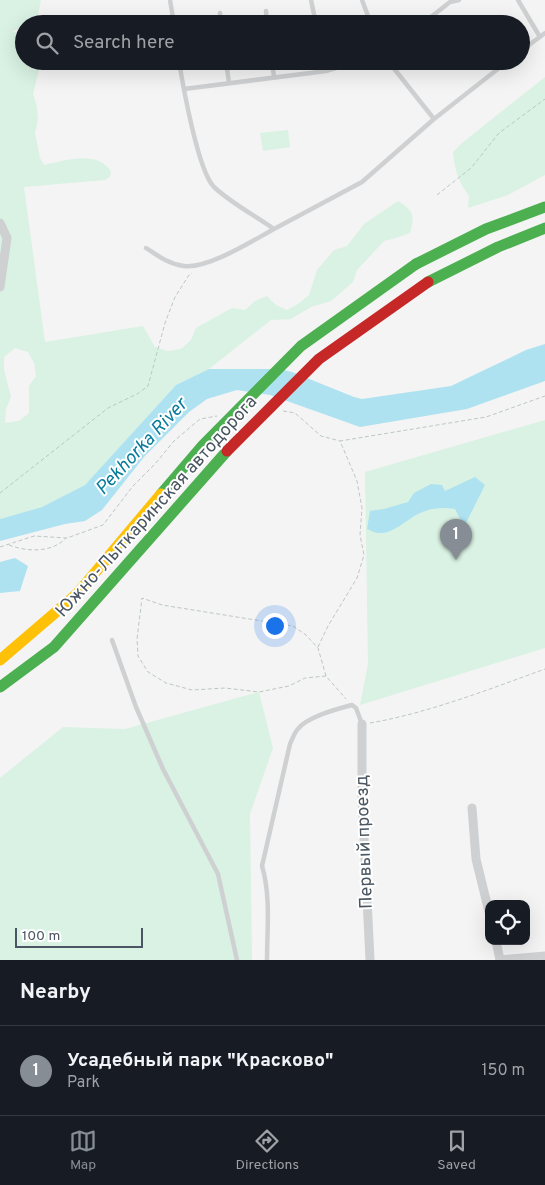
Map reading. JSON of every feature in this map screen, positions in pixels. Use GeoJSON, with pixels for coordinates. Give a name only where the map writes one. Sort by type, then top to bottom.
{"type":"FeatureCollection","features":[{"type":"Feature","properties":{"kind":"main road","name":"Южно-Лыткаринская автодорога"},"geometry":{"type":"LineString","coordinates":[[0,660],[77,594],[203,445],[301,346],[416,264],[486,229],[545,207]]}},
{"type":"Feature","properties":{"kind":"main road","name":"Южно-Лыткаринская автодорога"},"geometry":{"type":"LineString","coordinates":[[0,687],[54,647],[228,450],[319,359],[428,282],[498,247],[545,228]]}},
{"type":"Feature","properties":{"kind":"street"},"geometry":{"type":"LineString","coordinates":[[0,223],[7,238],[0,287]]}},
{"type":"Feature","properties":{"kind":"street","name":"Первый проезд"},"geometry":{"type":"LineString","coordinates":[[362,724],[362,797],[370,960]]}},
{"type":"Feature","properties":{"kind":"street"},"geometry":{"type":"LineString","coordinates":[[472,808],[476,859],[486,900]]}},
{"type":"Feature","properties":{"kind":"street"},"geometry":{"type":"LineString","coordinates":[[497,945],[500,960],[545,956]]}},
{"type":"Feature","properties":{"kind":"lane"},"geometry":{"type":"LineString","coordinates":[[170,0],[172,15]]}},
{"type":"Feature","properties":{"kind":"lane"},"geometry":{"type":"LineString","coordinates":[[311,0],[314,15]]}},
{"type":"Feature","properties":{"kind":"lane"},"geometry":{"type":"LineString","coordinates":[[362,0],[368,15]]}},
{"type":"Feature","properties":{"kind":"lane"},"geometry":{"type":"LineString","coordinates":[[433,15],[450,2],[459,0]]}},
{"type":"Feature","properties":{"kind":"lane"},"geometry":{"type":"LineString","coordinates":[[518,0],[527,15]]}},
{"type":"Feature","properties":{"kind":"lane"},"geometry":{"type":"LineString","coordinates":[[266,11],[266,15]]}},
{"type":"Feature","properties":{"kind":"lane"},"geometry":{"type":"LineString","coordinates":[[530,20],[540,37]]}},
{"type":"Feature","properties":{"kind":"lane"},"geometry":{"type":"LineString","coordinates":[[530,44],[545,33]]}},
{"type":"Feature","properties":{"kind":"lane"},"geometry":{"type":"LineString","coordinates":[[181,70],[202,166],[212,186],[274,229]]}},
{"type":"Feature","properties":{"kind":"lane"},"geometry":{"type":"LineString","coordinates":[[227,70],[229,83]]}},
{"type":"Feature","properties":{"kind":"lane"},"geometry":{"type":"LineString","coordinates":[[273,70],[274,77]]}},
{"type":"Feature","properties":{"kind":"lane"},"geometry":{"type":"LineString","coordinates":[[184,89],[329,70]]}},
{"type":"Feature","properties":{"kind":"lane"},"geometry":{"type":"LineString","coordinates":[[395,70],[434,119]]}},
{"type":"Feature","properties":{"kind":"lane"},"geometry":{"type":"LineString","coordinates":[[146,248],[164,260],[185,266],[203,265],[274,229],[362,182],[434,119],[497,70]]}},
{"type":"Feature","properties":{"kind":"lane"},"geometry":{"type":"LineString","coordinates":[[112,640],[136,707],[163,769],[218,874],[237,960]]}},
{"type":"Feature","properties":{"kind":"lane"},"geometry":{"type":"LineString","coordinates":[[267,960],[268,900],[266,879],[262,866],[290,744],[298,728],[332,711],[352,705],[356,708],[362,724]]}},
{"type":"Feature","properties":{"kind":"path"},"geometry":{"type":"LineString","coordinates":[[437,195],[471,168],[499,133],[545,99]]}},
{"type":"Feature","properties":{"kind":"path"},"geometry":{"type":"LineString","coordinates":[[0,493],[108,408],[137,394],[148,386],[164,323],[175,298],[188,275],[203,265]]}},
{"type":"Feature","properties":{"kind":"path"},"geometry":{"type":"LineString","coordinates":[[318,648],[328,626],[357,578],[364,555],[360,535],[362,508],[357,480],[340,441],[486,417],[545,396]]}},
{"type":"Feature","properties":{"kind":"path"},"geometry":{"type":"LineString","coordinates":[[7,544],[18,548],[41,550],[60,545],[67,538]]}},
{"type":"Feature","properties":{"kind":"path"},"geometry":{"type":"LineString","coordinates":[[326,676],[305,678],[290,686],[258,692],[225,688],[192,690],[166,683],[148,672],[138,656],[137,639],[142,598],[162,606],[292,626],[306,635],[318,648],[326,676],[352,705]]}},
{"type":"Feature","properties":{"kind":"path"},"geometry":{"type":"LineString","coordinates":[[362,724],[385,721],[467,697],[545,669]]}},
{"type":"Feature","properties":{"kind":"green space"},"geometry":{"type":"Polygon","coordinates":[[[0,0],[41,0],[38,15],[15,15],[15,30],[12,31],[15,32],[15,70],[39,70],[33,94],[38,120],[35,133],[40,158],[44,165],[80,158],[98,161],[111,172],[110,177],[105,180],[24,187],[45,342],[143,326],[155,347],[168,351],[181,349],[191,340],[196,328],[232,308],[245,310],[255,301],[267,296],[276,305],[287,310],[298,304],[309,295],[317,270],[334,250],[347,246],[364,224],[398,201],[410,211],[413,218],[410,233],[384,241],[357,270],[353,282],[331,301],[311,307],[291,319],[271,320],[209,369],[176,385],[85,485],[42,507],[0,519],[0,0]],[[15,348],[4,357],[4,370],[11,397],[6,409],[5,423],[19,421],[29,413],[29,386],[36,376],[34,363],[28,352],[15,348]]]}},
{"type":"Feature","properties":{"kind":"green space"},"geometry":{"type":"Polygon","coordinates":[[[545,77],[545,175],[508,195],[468,208],[469,196],[462,186],[458,175],[453,152],[545,77]]]}},
{"type":"Feature","properties":{"kind":"green space"},"geometry":{"type":"Polygon","coordinates":[[[288,130],[290,147],[263,151],[260,133],[288,130]]]}},
{"type":"Feature","properties":{"kind":"green space"},"geometry":{"type":"Polygon","coordinates":[[[545,420],[545,648],[360,705],[368,664],[365,472],[545,420]]]}},
{"type":"Feature","properties":{"kind":"green space"},"geometry":{"type":"Polygon","coordinates":[[[259,692],[273,748],[250,814],[252,960],[0,960],[0,778],[63,727],[125,729],[259,692]]]}},
{"type":"Feature","properties":{"kind":"water","name":"Pekhorka River"},"geometry":{"type":"Polygon","coordinates":[[[545,344],[545,381],[467,409],[360,427],[270,395],[237,390],[207,399],[189,412],[144,457],[102,510],[85,521],[65,524],[0,541],[0,519],[42,507],[85,485],[176,385],[209,369],[279,369],[292,372],[362,399],[451,386],[526,350],[545,344]]]}},
{"type":"Feature","properties":{"kind":"water"},"geometry":{"type":"Polygon","coordinates":[[[475,477],[485,485],[464,527],[455,509],[443,508],[420,513],[387,532],[377,533],[367,529],[370,511],[408,502],[414,493],[431,484],[442,485],[445,491],[475,477]]]}},
{"type":"Feature","properties":{"kind":"water"},"geometry":{"type":"Polygon","coordinates":[[[15,558],[28,566],[20,591],[0,593],[0,562],[15,558]]]}},
{"type":"Feature","properties":{"kind":"traffic: fast"},"geometry":{"type":"LineString","coordinates":[[416,264],[486,229],[545,207]]}},
{"type":"Feature","properties":{"kind":"traffic: fast"},"geometry":{"type":"LineString","coordinates":[[428,282],[498,247],[545,228]]}},
{"type":"Feature","properties":{"kind":"traffic: fast"},"geometry":{"type":"LineString","coordinates":[[161,494],[203,445],[301,346],[416,264]]}},
{"type":"Feature","properties":{"kind":"traffic: fast"},"geometry":{"type":"LineString","coordinates":[[0,687],[54,647],[227,451]]}},
{"type":"Feature","properties":{"kind":"traffic: slow"},"geometry":{"type":"LineString","coordinates":[[0,660],[77,594],[161,494]]}},
{"type":"Feature","properties":{"kind":"traffic: jam"},"geometry":{"type":"LineString","coordinates":[[227,451],[319,359],[428,282]]}},
{"type":"Feature","properties":{"kind":"place","name":"Усадебный парк \"Красково\""},"geometry":{"type":"Point","coordinates":[456,560]}}]}
